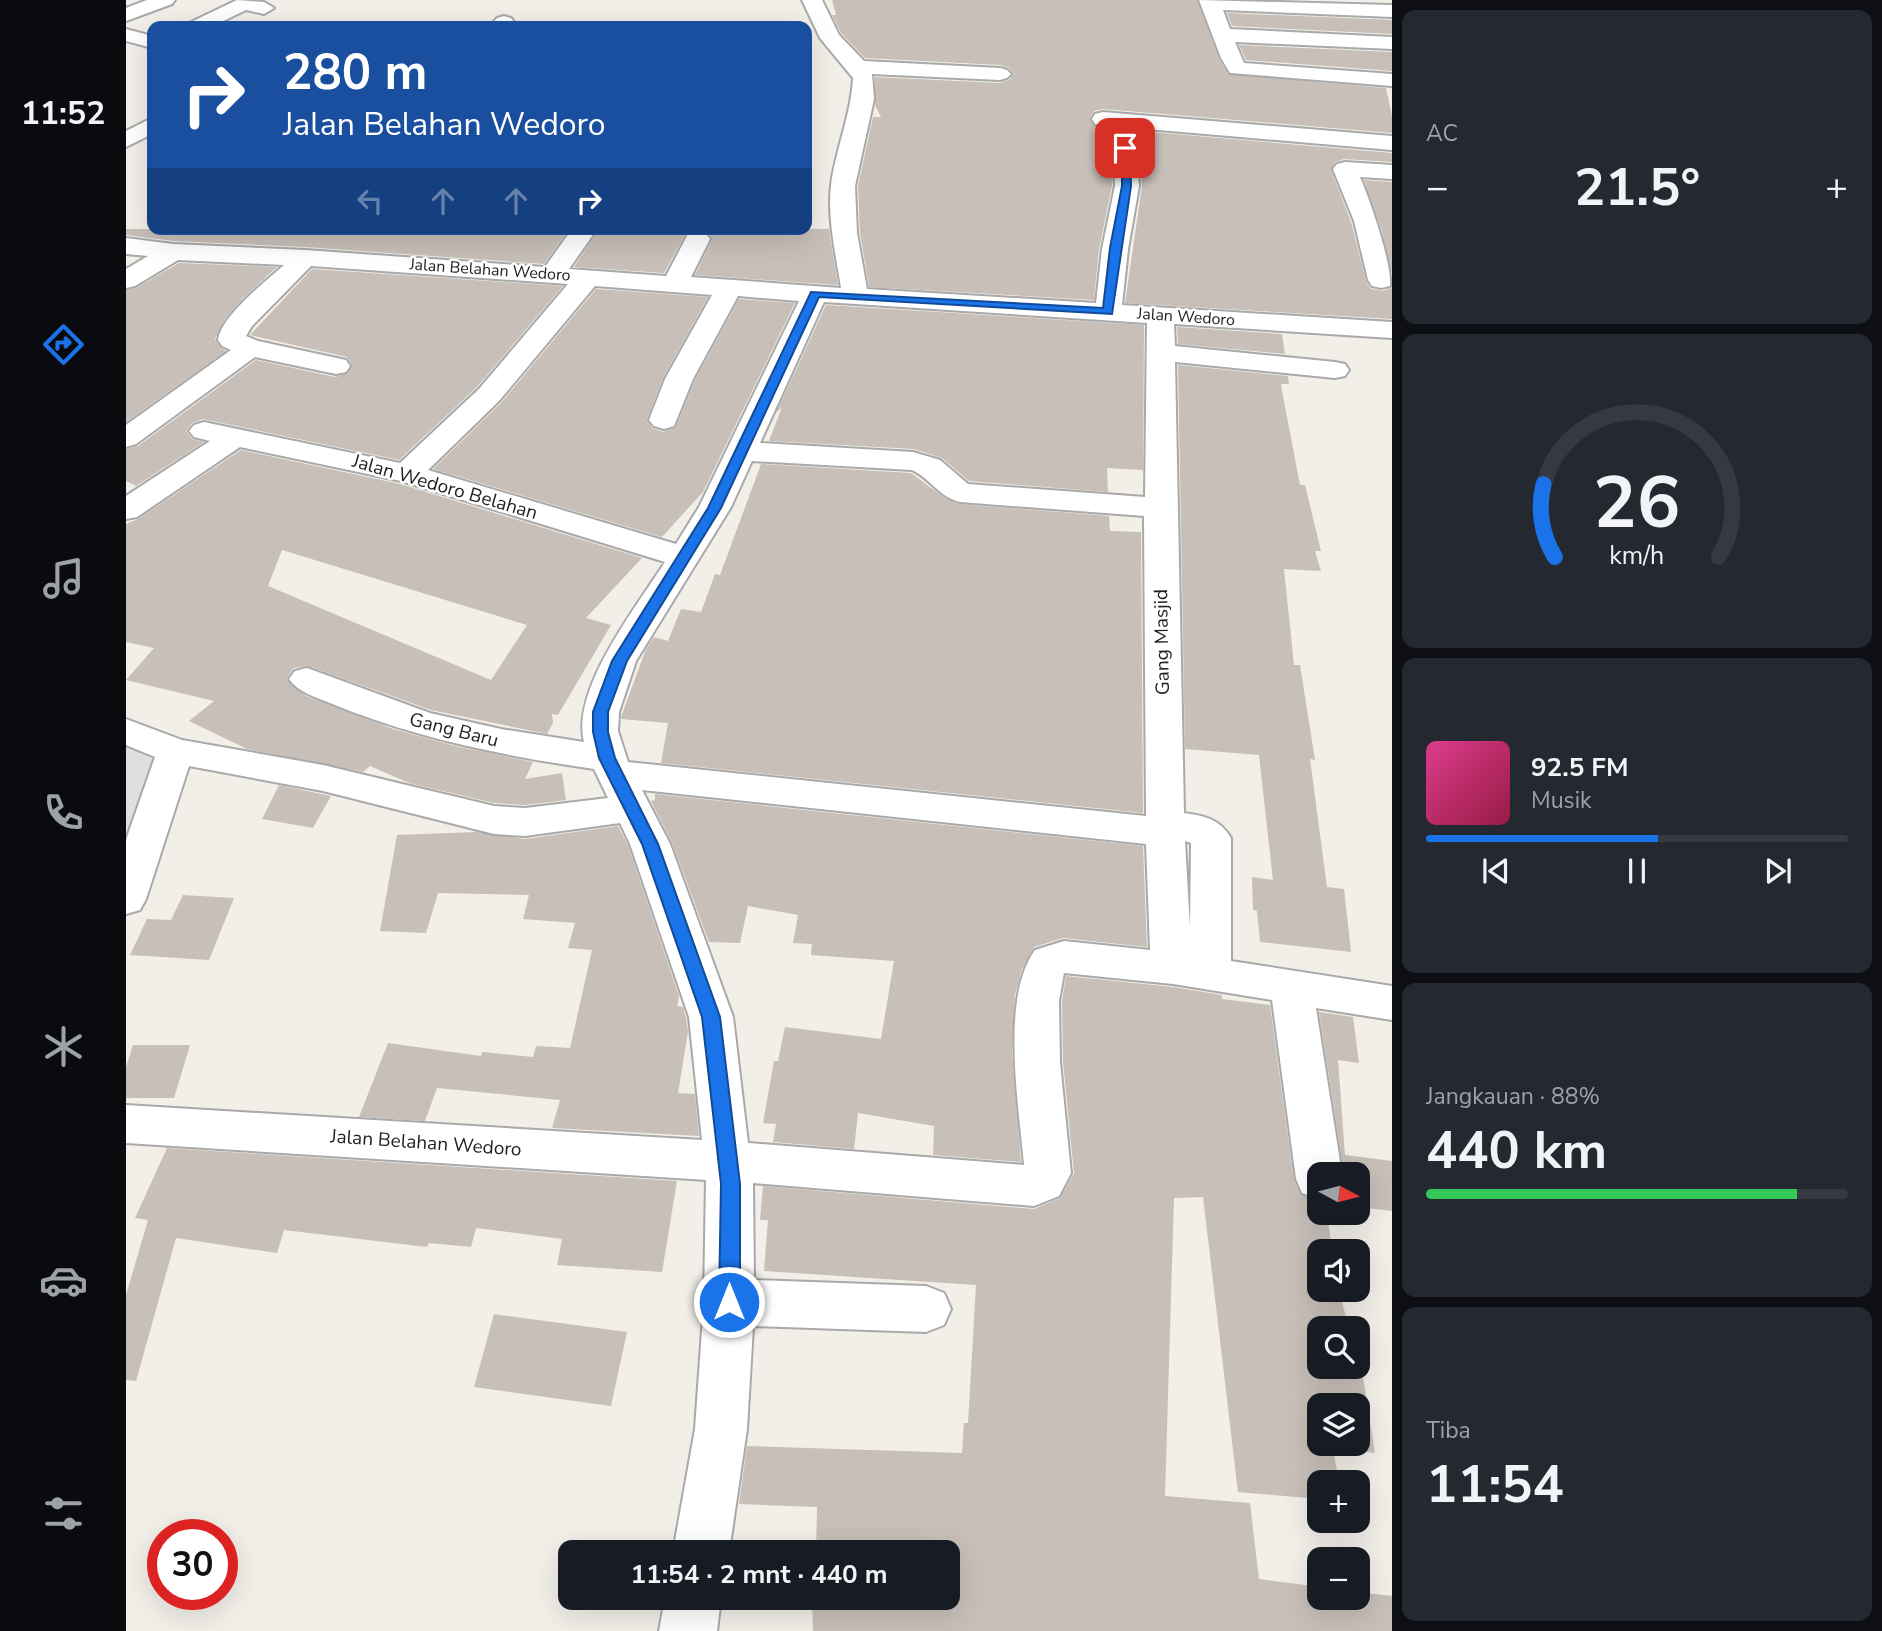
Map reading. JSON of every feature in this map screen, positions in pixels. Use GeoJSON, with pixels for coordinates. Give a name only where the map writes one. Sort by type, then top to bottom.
{"type":"FeatureCollection","features":[{"type":"Feature","properties":{"kind":"street"},"geometry":{"type":"LineString","coordinates":[[126,15],[165,0]]}},
{"type":"Feature","properties":{"kind":"street"},"geometry":{"type":"LineString","coordinates":[[812,0],[830,38],[858,67],[864,78],[863,99],[843,186],[845,233],[855,296]]}},
{"type":"Feature","properties":{"kind":"street"},"geometry":{"type":"LineString","coordinates":[[1392,10],[1307,4],[1209,2],[1224,35],[1233,65],[1240,70],[1392,80]]}},
{"type":"Feature","properties":{"kind":"street"},"geometry":{"type":"LineString","coordinates":[[209,21],[245,4]]}},
{"type":"Feature","properties":{"kind":"street"},"geometry":{"type":"LineString","coordinates":[[126,35],[147,41]]}},
{"type":"Feature","properties":{"kind":"street"},"geometry":{"type":"LineString","coordinates":[[1224,35],[1392,43]]}},
{"type":"Feature","properties":{"kind":"street"},"geometry":{"type":"LineString","coordinates":[[812,40],[830,38]]}},
{"type":"Feature","properties":{"kind":"street"},"geometry":{"type":"LineString","coordinates":[[858,67],[1000,74]]}},
{"type":"Feature","properties":{"kind":"street"},"geometry":{"type":"LineString","coordinates":[[1108,312],[1113,260],[1126,186],[1113,120],[1392,143]]}},
{"type":"Feature","properties":{"kind":"street"},"geometry":{"type":"LineString","coordinates":[[126,140],[147,128]]}},
{"type":"Feature","properties":{"kind":"street"},"geometry":{"type":"LineString","coordinates":[[1381,280],[1366,221],[1345,169],[1392,172]]}},
{"type":"Feature","properties":{"kind":"street"},"geometry":{"type":"LineString","coordinates":[[552,275],[581,235]]}},
{"type":"Feature","properties":{"kind":"street"},"geometry":{"type":"LineString","coordinates":[[675,283],[697,239]]}},
{"type":"Feature","properties":{"kind":"street","name":"Jalan Belahan Wedoro"},"geometry":{"type":"LineString","coordinates":[[126,246],[277,256],[306,247],[552,275],[855,296]]}},
{"type":"Feature","properties":{"kind":"street"},"geometry":{"type":"LineString","coordinates":[[306,247],[233,331],[232,340],[250,348],[336,366]]}},
{"type":"Feature","properties":{"kind":"street"},"geometry":{"type":"LineString","coordinates":[[126,280],[173,251]]}},
{"type":"Feature","properties":{"kind":"street"},"geometry":{"type":"LineString","coordinates":[[407,472],[489,395],[589,277]]}},
{"type":"Feature","properties":{"kind":"street"},"geometry":{"type":"LineString","coordinates":[[664,420],[679,379],[728,287]]}},
{"type":"Feature","properties":{"kind":"street"},"geometry":{"type":"LineString","coordinates":[[703,1540],[721,1429],[729,1302],[730,1184],[711,1017],[650,844],[618,780],[600,732],[601,712],[619,661],[715,508],[815,294]]}},
{"type":"Feature","properties":{"kind":"street","name":"Jalan Wedoro"},"geometry":{"type":"LineString","coordinates":[[855,296],[1392,330]]}},
{"type":"Feature","properties":{"kind":"street","name":"Gang Masjid"},"geometry":{"type":"LineString","coordinates":[[1161,315],[1163,353],[1160,508],[1165,828]]}},
{"type":"Feature","properties":{"kind":"street"},"geometry":{"type":"LineString","coordinates":[[126,438],[250,348]]}},
{"type":"Feature","properties":{"kind":"street"},"geometry":{"type":"LineString","coordinates":[[1163,353],[1335,370]]}},
{"type":"Feature","properties":{"kind":"street","name":"Jalan Wedoro Belahan"},"geometry":{"type":"LineString","coordinates":[[204,431],[407,472],[683,557]]}},
{"type":"Feature","properties":{"kind":"street"},"geometry":{"type":"LineString","coordinates":[[126,510],[236,437]]}},
{"type":"Feature","properties":{"kind":"street"},"geometry":{"type":"LineString","coordinates":[[743,451],[913,461],[936,469],[950,486],[960,492],[1160,508]]}},
{"type":"Feature","properties":{"kind":"street","name":"Gang Baru"},"geometry":{"type":"LineString","coordinates":[[307,679],[385,711],[432,726],[508,744],[618,780]]}},
{"type":"Feature","properties":{"kind":"street"},"geometry":{"type":"LineString","coordinates":[[126,731],[175,751],[323,778],[503,821],[525,822],[618,780],[1200,829],[1211,838],[1191,972],[1392,1003]]}},
{"type":"Feature","properties":{"kind":"street"},"geometry":{"type":"LineString","coordinates":[[126,899],[175,751]]}},
{"type":"Feature","properties":{"kind":"street","name":"Jalan Belahan Wedoro"},"geometry":{"type":"LineString","coordinates":[[126,1124],[727,1161],[1034,1186],[1042,1182],[1048,1172],[1038,1062],[1038,1001],[1043,971],[1050,961],[1064,957],[1191,972]]}},
{"type":"Feature","properties":{"kind":"street"},"geometry":{"type":"LineString","coordinates":[[1292,989],[1317,1162]]}},
{"type":"Feature","properties":{"kind":"street"},"geometry":{"type":"LineString","coordinates":[[729,1302],[926,1309]]}},
{"type":"Feature","properties":{"kind":"street"},"geometry":{"type":"LineString","coordinates":[[688,1631],[691,1610]]}},
{"type":"Feature","properties":{"kind":"shaded area"},"geometry":{"type":"Polygon","coordinates":[[[126,745],[162,764],[126,844],[126,745]]]}},
{"type":"Feature","properties":{"kind":"building"},"geometry":{"type":"Polygon","coordinates":[[[832,0],[1197,0],[1219,59],[1228,74],[1386,88],[1392,116],[1392,133],[1103,109],[1094,111],[1090,118],[1093,125],[1109,128],[1112,186],[1099,249],[1094,300],[869,287],[860,233],[858,186],[873,117],[881,117],[875,105],[875,77],[1000,83],[1009,80],[1014,74],[1009,68],[1000,65],[865,58],[841,33],[832,15],[836,15],[832,0]]]}},
{"type":"Feature","properties":{"kind":"building"},"geometry":{"type":"Polygon","coordinates":[[[1227,13],[1392,20],[1392,34],[1232,26],[1227,13]]]}},
{"type":"Feature","properties":{"kind":"building"},"geometry":{"type":"Polygon","coordinates":[[[1239,45],[1392,52],[1392,71],[1246,60],[1239,45]]]}},
{"type":"Feature","properties":{"kind":"building"},"geometry":{"type":"Polygon","coordinates":[[[1138,131],[1392,153],[1392,162],[1344,159],[1335,162],[1331,170],[1351,222],[1366,281],[1371,289],[1382,291],[1392,288],[1392,319],[1125,303],[1142,186],[1138,131]]]}},
{"type":"Feature","properties":{"kind":"building"},"geometry":{"type":"Polygon","coordinates":[[[1364,180],[1392,182],[1392,273],[1382,231],[1364,180]]]}},
{"type":"Feature","properties":{"kind":"building"},"geometry":{"type":"Polygon","coordinates":[[[126,229],[147,229],[147,235],[565,235],[544,264],[305,247],[173,241],[126,235],[126,229]]]}},
{"type":"Feature","properties":{"kind":"building"},"geometry":{"type":"Polygon","coordinates":[[[812,229],[829,229],[838,285],[695,275],[712,240],[710,235],[812,235],[812,229]]]}},
{"type":"Feature","properties":{"kind":"building"},"geometry":{"type":"Polygon","coordinates":[[[595,235],[685,235],[664,273],[574,267],[595,235]]]}},
{"type":"Feature","properties":{"kind":"building"},"geometry":{"type":"Polygon","coordinates":[[[179,263],[277,267],[243,298],[225,319],[215,339],[226,351],[126,422],[126,290],[136,288],[179,263]]]}},
{"type":"Feature","properties":{"kind":"building"},"geometry":{"type":"Polygon","coordinates":[[[312,269],[563,286],[477,387],[399,460],[203,419],[192,423],[186,431],[192,439],[204,442],[136,486],[126,481],[126,449],[138,446],[256,360],[335,377],[348,373],[352,365],[347,357],[250,335],[312,269]]]}},
{"type":"Feature","properties":{"kind":"building"},"geometry":{"type":"Polygon","coordinates":[[[596,289],[708,297],[663,378],[647,419],[652,428],[663,432],[676,427],[695,380],[739,299],[795,303],[703,492],[662,537],[433,469],[501,403],[596,289]]]}},
{"type":"Feature","properties":{"kind":"building"},"geometry":{"type":"Polygon","coordinates":[[[826,305],[1144,325],[1143,470],[1107,468],[1108,492],[969,481],[942,458],[914,449],[769,441],[782,407],[776,413],[826,305]]]}},
{"type":"Feature","properties":{"kind":"building"},"geometry":{"type":"Polygon","coordinates":[[[1177,327],[1282,334],[1285,354],[1178,344],[1177,327]]]}},
{"type":"Feature","properties":{"kind":"building"},"geometry":{"type":"Polygon","coordinates":[[[1178,365],[1288,376],[1289,384],[1281,384],[1282,391],[1300,485],[1305,485],[1321,551],[1315,551],[1321,571],[1284,569],[1294,665],[1300,665],[1315,760],[1310,759],[1327,887],[1344,889],[1351,952],[1260,942],[1257,911],[1253,910],[1252,877],[1273,880],[1259,755],[1185,749],[1178,365]]]}},
{"type":"Feature","properties":{"kind":"building"},"geometry":{"type":"Polygon","coordinates":[[[241,450],[400,484],[642,558],[586,618],[611,625],[558,715],[552,714],[553,723],[547,734],[431,710],[308,666],[294,668],[286,679],[306,696],[393,729],[459,747],[533,762],[525,779],[562,773],[566,800],[525,805],[494,803],[409,783],[370,766],[363,772],[247,749],[189,721],[214,701],[126,680],[154,648],[126,642],[126,524],[138,519],[241,450]],[[282,550],[268,586],[491,680],[527,625],[282,550]]]}},
{"type":"Feature","properties":{"kind":"building"},"geometry":{"type":"Polygon","coordinates":[[[761,464],[911,473],[945,498],[959,504],[1109,516],[1110,531],[1141,532],[1143,813],[661,763],[668,723],[621,717],[646,649],[654,637],[668,641],[681,609],[701,612],[715,574],[720,575],[761,464]]]}},
{"type":"Feature","properties":{"kind":"building"},"geometry":{"type":"Polygon","coordinates":[[[279,785],[331,796],[313,828],[262,819],[279,785]]]}},
{"type":"Feature","properties":{"kind":"building"},"geometry":{"type":"Polygon","coordinates":[[[655,794],[1143,846],[1147,947],[1063,938],[1034,947],[1022,969],[1015,995],[1012,1053],[1021,1162],[933,1155],[934,1126],[858,1113],[854,1149],[773,1142],[776,1124],[763,1123],[774,1061],[778,1061],[785,1027],[881,1039],[894,961],[811,955],[812,944],[793,943],[798,915],[748,906],[740,943],[709,942],[672,843],[651,801],[655,800],[655,794]]]}},
{"type":"Feature","properties":{"kind":"building"},"geometry":{"type":"Polygon","coordinates":[[[618,826],[628,845],[679,996],[677,1006],[683,1007],[686,1018],[688,1032],[678,1093],[695,1094],[699,1136],[552,1128],[560,1100],[437,1088],[425,1121],[359,1117],[388,1043],[481,1056],[482,1052],[533,1057],[536,1046],[570,1048],[592,950],[568,948],[575,923],[523,919],[529,895],[438,893],[426,933],[380,931],[397,835],[476,832],[525,839],[618,826]]]}},
{"type":"Feature","properties":{"kind":"building"},"geometry":{"type":"Polygon","coordinates":[[[183,895],[234,898],[209,960],[130,955],[147,919],[171,920],[183,895]]]}},
{"type":"Feature","properties":{"kind":"building"},"geometry":{"type":"Polygon","coordinates":[[[1066,976],[1173,987],[1222,995],[1222,999],[1270,1005],[1294,1180],[1300,1194],[1307,1196],[1307,1225],[1329,1225],[1330,1239],[1307,1239],[1307,1302],[1342,1302],[1346,1316],[1307,1316],[1307,1379],[1363,1379],[1365,1393],[1307,1393],[1307,1456],[1334,1456],[1337,1470],[1307,1470],[1307,1498],[1238,1492],[1203,1197],[1174,1198],[1165,1496],[1250,1503],[1259,1579],[1307,1585],[1307,1610],[1370,1610],[1370,1593],[1392,1596],[1392,1631],[813,1631],[812,1610],[960,1610],[960,1540],[816,1540],[817,1507],[739,1504],[747,1446],[962,1453],[964,1423],[968,1423],[976,1285],[764,1271],[768,1220],[760,1220],[763,1186],[1034,1209],[1060,1198],[1074,1173],[1063,1062],[1062,1001],[1066,976]]]}},
{"type":"Feature","properties":{"kind":"building"},"geometry":{"type":"Polygon","coordinates":[[[1319,1012],[1353,1017],[1359,1063],[1338,1060],[1345,1155],[1392,1161],[1392,1211],[1370,1208],[1370,1162],[1342,1162],[1319,1012]]]}},
{"type":"Feature","properties":{"kind":"building"},"geometry":{"type":"Polygon","coordinates":[[[133,1045],[190,1045],[174,1098],[126,1098],[126,1067],[133,1045]]]}},
{"type":"Feature","properties":{"kind":"building"},"geometry":{"type":"Polygon","coordinates":[[[167,1148],[677,1181],[662,1272],[557,1265],[562,1239],[476,1228],[471,1247],[429,1243],[427,1247],[284,1230],[277,1253],[176,1238],[136,1381],[126,1380],[126,1295],[148,1220],[135,1218],[167,1148]]]}},
{"type":"Feature","properties":{"kind":"building"},"geometry":{"type":"Polygon","coordinates":[[[494,1314],[627,1332],[611,1406],[474,1387],[494,1314]]]}},
{"type":"Feature","properties":{"kind":"building"},"geometry":{"type":"Polygon","coordinates":[[[1370,1421],[1375,1453],[1370,1452],[1370,1421]]]}},
{"type":"Feature","properties":{"kind":"route"},"geometry":{"type":"LineString","coordinates":[[729,1302],[730,1184],[711,1017],[650,844],[607,758],[600,732],[606,692],[619,661],[715,508],[815,294],[1108,312],[1111,272],[1126,186],[1125,148]]}}]}
